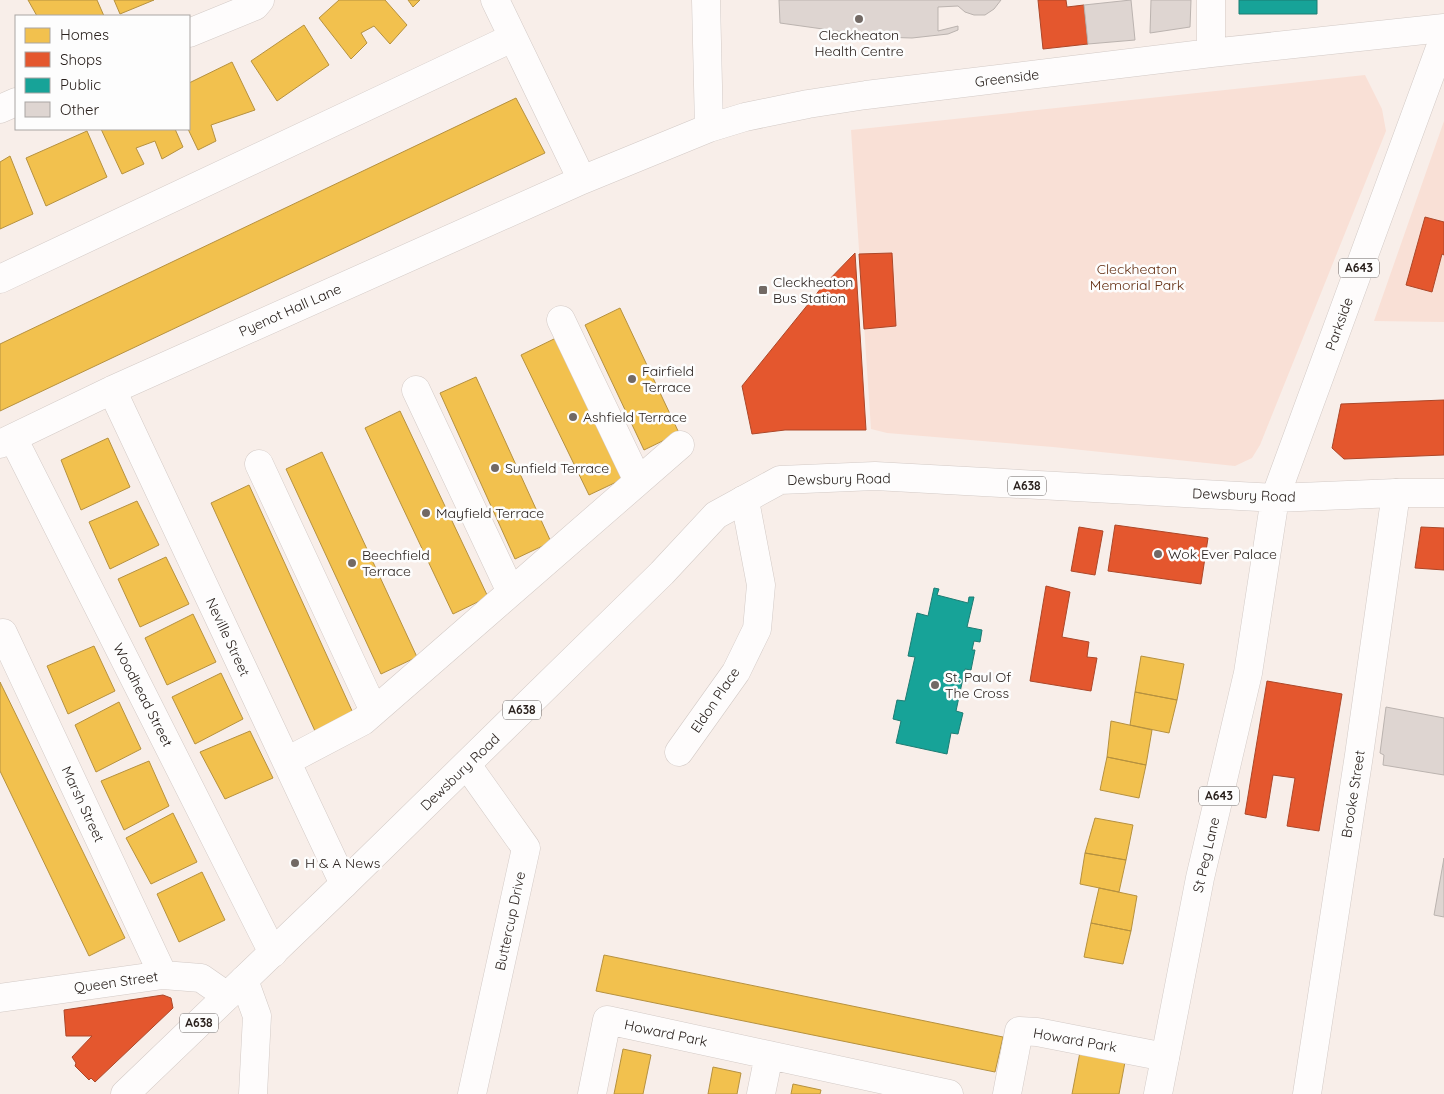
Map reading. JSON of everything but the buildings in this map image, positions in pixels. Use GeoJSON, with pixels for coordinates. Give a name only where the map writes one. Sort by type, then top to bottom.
{"type":"FeatureCollection","features":[{"type":"Feature","properties":{"kind":"street"},"geometry":{"type":"LineString","coordinates":[[190,33],[255,6],[260,0]]}},
{"type":"Feature","properties":{"kind":"street"},"geometry":{"type":"LineString","coordinates":[[495,0],[582,180]]}},
{"type":"Feature","properties":{"kind":"street"},"geometry":{"type":"LineString","coordinates":[[706,0],[709,128]]}},
{"type":"Feature","properties":{"kind":"street"},"geometry":{"type":"LineString","coordinates":[[1211,0],[1211,53]]}},
{"type":"Feature","properties":{"kind":"street","name":"Greenside"},"geometry":{"type":"LineString","coordinates":[[582,180],[709,128],[745,117],[808,104],[866,95],[1211,53],[1444,28]]}},
{"type":"Feature","properties":{"kind":"street","name":"Parkside"},"geometry":{"type":"LineString","coordinates":[[1275,498],[1444,37]]}},
{"type":"Feature","properties":{"kind":"street"},"geometry":{"type":"LineString","coordinates":[[0,279],[512,38]]}},
{"type":"Feature","properties":{"kind":"street"},"geometry":{"type":"LineString","coordinates":[[0,109],[15,102]]}},
{"type":"Feature","properties":{"kind":"street","name":"Pyenot Hall Lane"},"geometry":{"type":"LineString","coordinates":[[6,441],[112,390],[582,180]]}},
{"type":"Feature","properties":{"kind":"street"},"geometry":{"type":"LineString","coordinates":[[561,320],[638,481]]}},
{"type":"Feature","properties":{"kind":"street","name":"Neville Street"},"geometry":{"type":"LineString","coordinates":[[112,390],[344,884]]}},
{"type":"Feature","properties":{"kind":"street"},"geometry":{"type":"LineString","coordinates":[[416,390],[511,592]]}},
{"type":"Feature","properties":{"kind":"street","name":"Woodhead Street"},"geometry":{"type":"LineString","coordinates":[[6,441],[273,953]]}},
{"type":"Feature","properties":{"kind":"street"},"geometry":{"type":"LineString","coordinates":[[286,761],[363,721],[680,446]]}},
{"type":"Feature","properties":{"kind":"street"},"geometry":{"type":"LineString","coordinates":[[259,464],[374,711]]}},
{"type":"Feature","properties":{"kind":"street","name":"Dewsbury Road"},"geometry":{"type":"LineString","coordinates":[[273,953],[662,573],[716,515],[780,480],[875,476],[1275,498],[1444,493]]}},
{"type":"Feature","properties":{"kind":"street","name":"Brooke Street"},"geometry":{"type":"LineString","coordinates":[[1307,1094],[1396,493]]}},
{"type":"Feature","properties":{"kind":"street","name":"St Peg Lane"},"geometry":{"type":"LineString","coordinates":[[1158,1094],[1200,878],[1248,672],[1275,498]]}},
{"type":"Feature","properties":{"kind":"street","name":"Eldon Place"},"geometry":{"type":"LineString","coordinates":[[679,752],[736,672],[757,629],[761,586],[746,506],[743,500]]}},
{"type":"Feature","properties":{"kind":"street","name":"Marsh Street"},"geometry":{"type":"LineString","coordinates":[[3,633],[163,975]]}},
{"type":"Feature","properties":{"kind":"street","name":"Buttercup Drive"},"geometry":{"type":"LineString","coordinates":[[466,765],[526,848],[472,1094]]}},
{"type":"Feature","properties":{"kind":"street","name":"A638"},"geometry":{"type":"LineString","coordinates":[[126,1094],[273,953]]}},
{"type":"Feature","properties":{"kind":"street","name":"Queen Street"},"geometry":{"type":"LineString","coordinates":[[0,998],[163,975],[200,978],[236,988]]}},
{"type":"Feature","properties":{"kind":"street"},"geometry":{"type":"LineString","coordinates":[[236,988],[257,1016],[253,1094]]}},
{"type":"Feature","properties":{"kind":"street","name":"Howard Park"},"geometry":{"type":"LineString","coordinates":[[592,1094],[608,1020],[949,1094]]}},
{"type":"Feature","properties":{"kind":"street","name":"Howard Park"},"geometry":{"type":"LineString","coordinates":[[1006,1094],[1019,1031],[1037,1032],[1165,1057]]}},
{"type":"Feature","properties":{"kind":"street"},"geometry":{"type":"LineString","coordinates":[[761,1094],[769,1055]]}},
{"type":"Feature","properties":{"kind":"green space","name":"Cleckheaton Memorial Park"},"geometry":{"type":"Polygon","coordinates":[[[1365,75],[1382,109],[1386,131],[1260,445],[1252,458],[1235,466],[1053,447],[887,433],[871,429],[851,130],[1365,75]]]}},
{"type":"Feature","properties":{"kind":"green space"},"geometry":{"type":"Polygon","coordinates":[[[1444,121],[1444,322],[1374,321],[1444,121]]]}},
{"type":"Feature","properties":{"kind":"place","name":"Cleckheaton Health Centre"},"geometry":{"type":"Point","coordinates":[859,19]}},
{"type":"Feature","properties":{"kind":"place","name":"Cleckheaton Bus Station"},"geometry":{"type":"Point","coordinates":[763,290]}},
{"type":"Feature","properties":{"kind":"place","name":"Fairfield Terrace"},"geometry":{"type":"Point","coordinates":[632,379]}},
{"type":"Feature","properties":{"kind":"place","name":"Ashfield Terrace"},"geometry":{"type":"Point","coordinates":[573,417]}},
{"type":"Feature","properties":{"kind":"place","name":"Sunfield Terrace"},"geometry":{"type":"Point","coordinates":[495,468]}},
{"type":"Feature","properties":{"kind":"place","name":"Mayfield Terrace"},"geometry":{"type":"Point","coordinates":[426,513]}},
{"type":"Feature","properties":{"kind":"place","name":"Wok Ever Palace"},"geometry":{"type":"Point","coordinates":[1158,554]}},
{"type":"Feature","properties":{"kind":"place","name":"Beechfield Terrace"},"geometry":{"type":"Point","coordinates":[352,563]}},
{"type":"Feature","properties":{"kind":"place","name":"St. Paul Of The Cross"},"geometry":{"type":"Point","coordinates":[935,685]}},
{"type":"Feature","properties":{"kind":"place","name":"H & A News"},"geometry":{"type":"Point","coordinates":[295,863]}}]}
